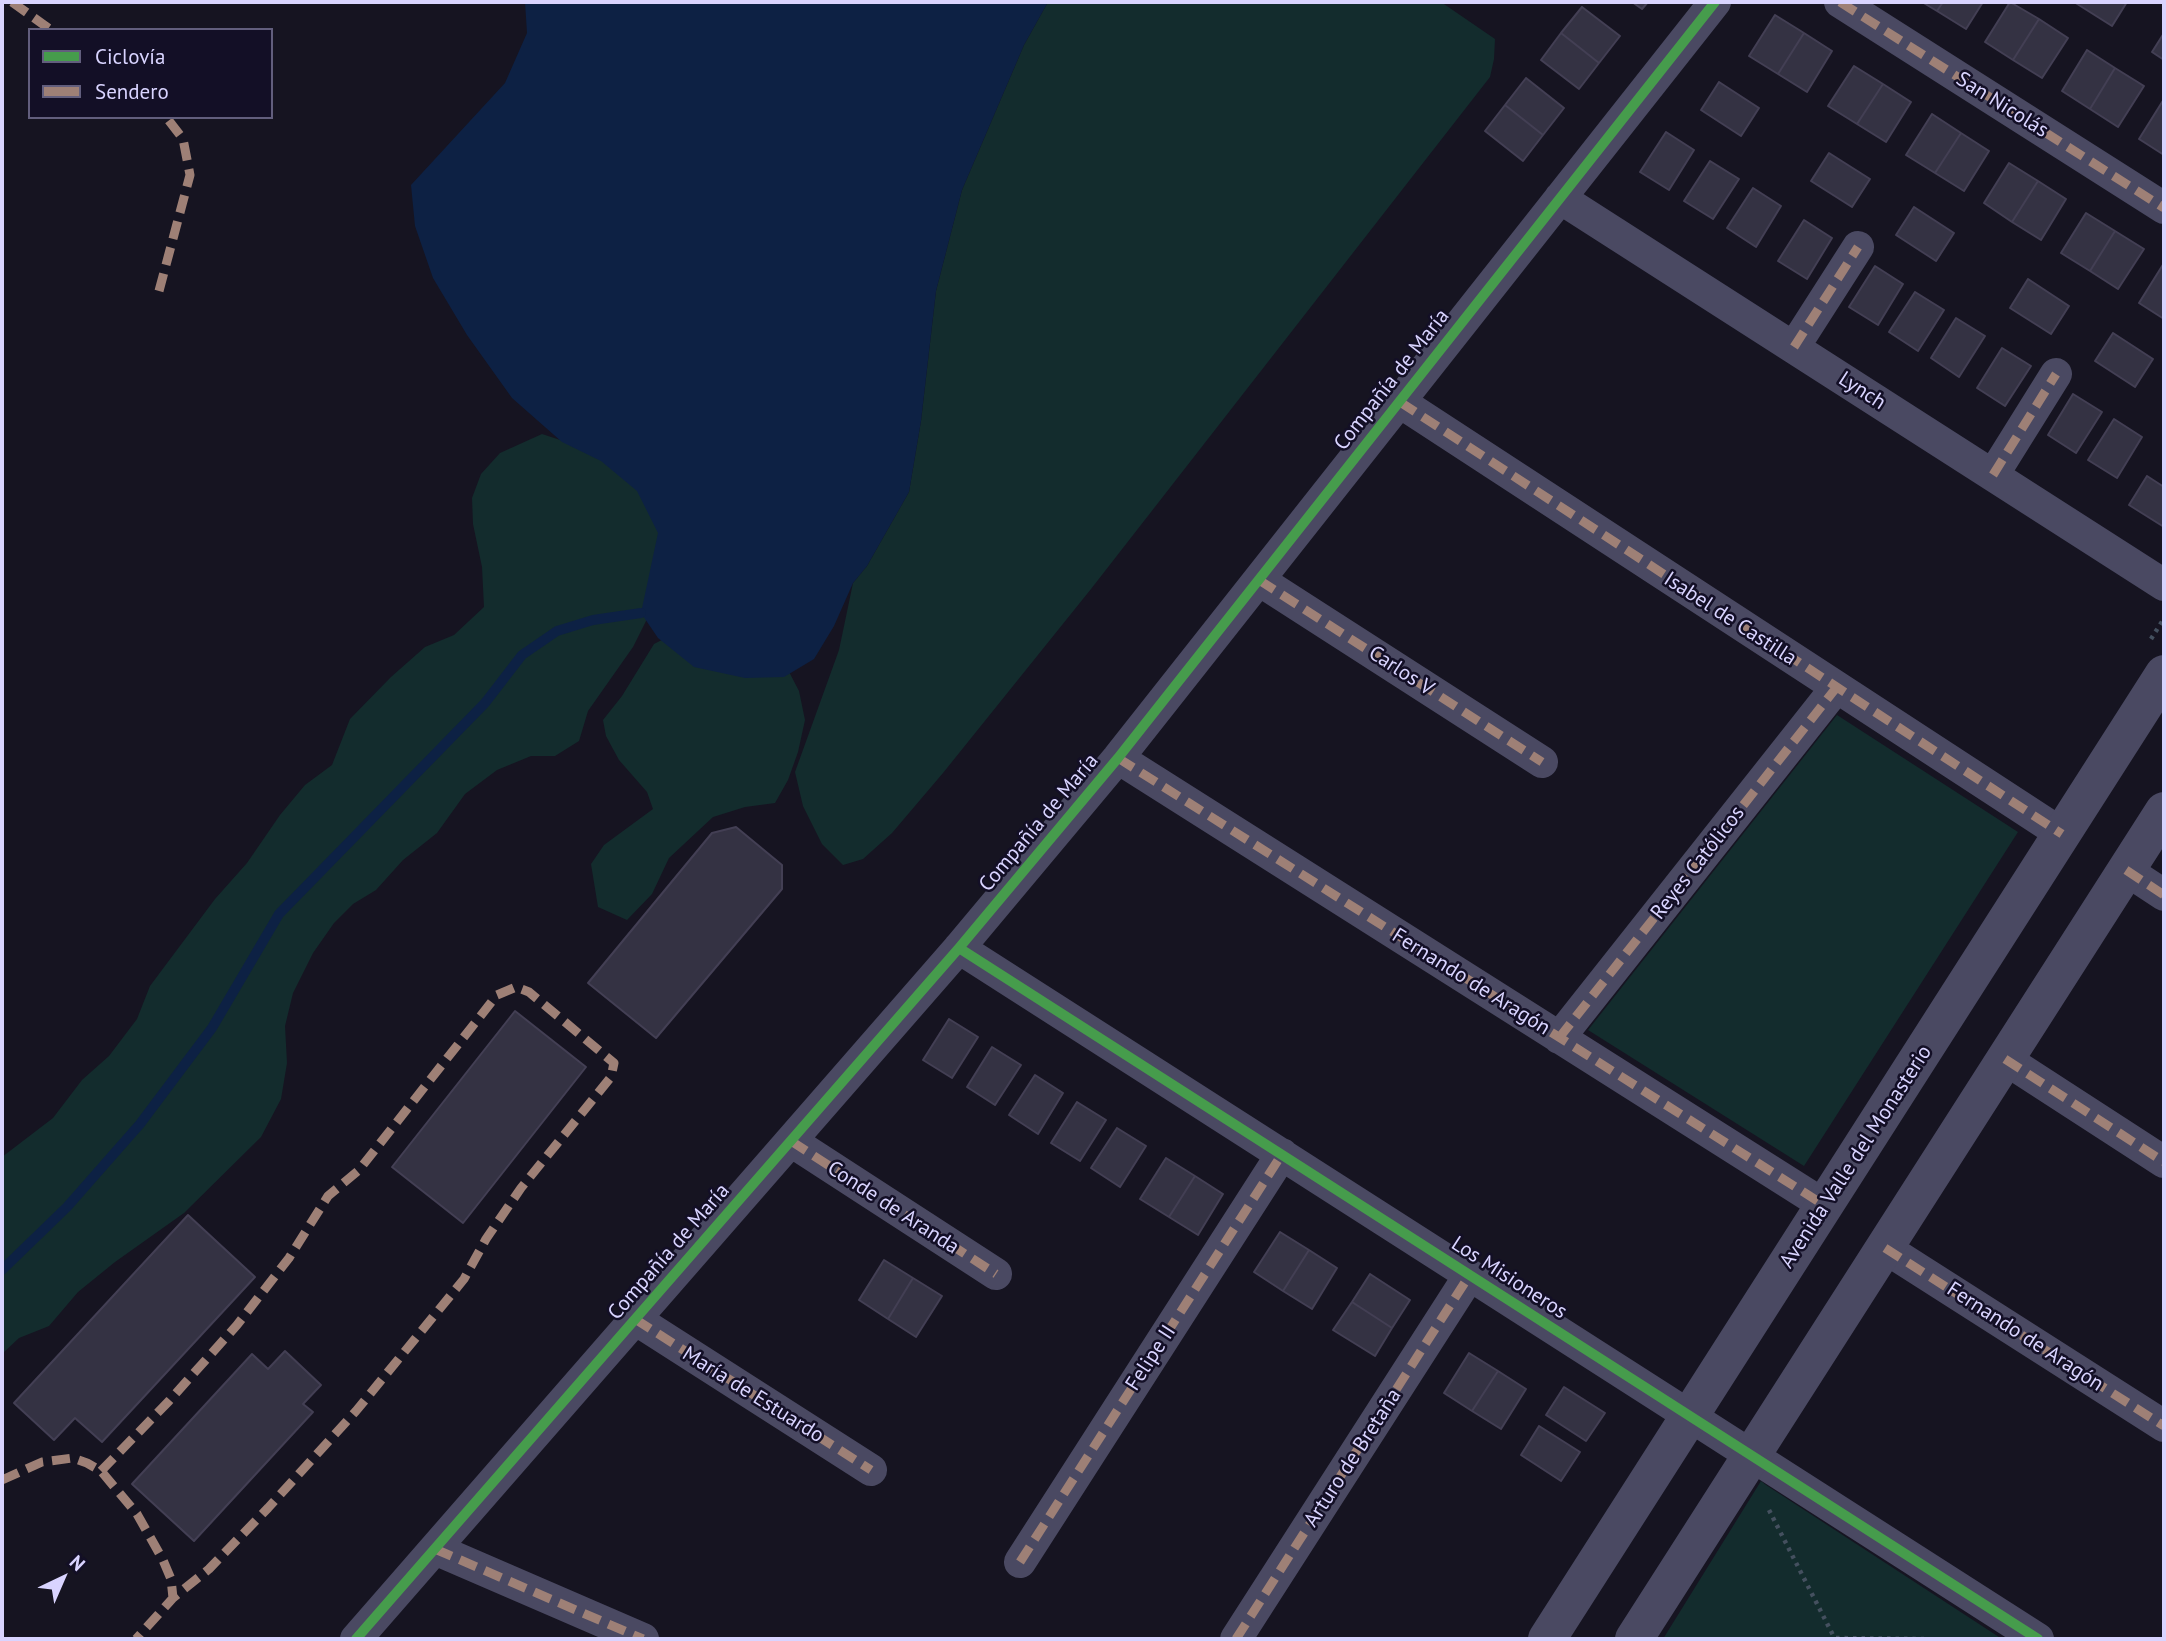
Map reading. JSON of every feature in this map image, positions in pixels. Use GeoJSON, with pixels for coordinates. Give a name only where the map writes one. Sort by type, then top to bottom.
{"type":"FeatureCollection","features":[{"type":"Feature","properties":{"kind":"street","name":"Compañía de María"},"geometry":{"type":"LineString","coordinates":[[356,1639],[960,948],[1118,758],[1715,2]]}},
{"type":"Feature","properties":{"kind":"street","name":"San Nicolás"},"geometry":{"type":"LineString","coordinates":[[1840,2],[2164,208]]}},
{"type":"Feature","properties":{"kind":"street","name":"Lynch"},"geometry":{"type":"LineString","coordinates":[[1560,198],[2164,585]]}},
{"type":"Feature","properties":{"kind":"street"},"geometry":{"type":"LineString","coordinates":[[1794,347],[1857,247]]}},
{"type":"Feature","properties":{"kind":"street"},"geometry":{"type":"LineString","coordinates":[[1993,475],[2056,374]]}},
{"type":"Feature","properties":{"kind":"street","name":"Isabel de Castilla"},"geometry":{"type":"LineString","coordinates":[[1400,402],[2062,834]]}},
{"type":"Feature","properties":{"kind":"street","name":"Carlos V"},"geometry":{"type":"LineString","coordinates":[[1259,580],[1542,762]]}},
{"type":"Feature","properties":{"kind":"street","name":"Avenida Valle del Monasterio"},"geometry":{"type":"LineString","coordinates":[[1547,1639],[2164,674]]}},
{"type":"Feature","properties":{"kind":"street","name":"Reyes Católicos"},"geometry":{"type":"LineString","coordinates":[[1559,1038],[1836,688]]}},
{"type":"Feature","properties":{"kind":"street","name":"Fernando de Aragón"},"geometry":{"type":"LineString","coordinates":[[1118,758],[1824,1205]]}},
{"type":"Feature","properties":{"kind":"street"},"geometry":{"type":"LineString","coordinates":[[1634,1639],[2164,811]]}},
{"type":"Feature","properties":{"kind":"street"},"geometry":{"type":"LineString","coordinates":[[2126,870],[2164,895]]}},
{"type":"Feature","properties":{"kind":"street","name":"Los Misioneros"},"geometry":{"type":"LineString","coordinates":[[960,948],[2038,1639]]}},
{"type":"Feature","properties":{"kind":"street"},"geometry":{"type":"LineString","coordinates":[[2005,1059],[2164,1162]]}},
{"type":"Feature","properties":{"kind":"street","name":"Conde de Aranda"},"geometry":{"type":"LineString","coordinates":[[790,1141],[996,1274]]}},
{"type":"Feature","properties":{"kind":"street","name":"Felipe II"},"geometry":{"type":"LineString","coordinates":[[1020,1562],[1282,1154]]}},
{"type":"Feature","properties":{"kind":"street","name":"Fernando de Aragón"},"geometry":{"type":"LineString","coordinates":[[1885,1248],[2164,1426]]}},
{"type":"Feature","properties":{"kind":"street","name":"Arturo de Bretaña"},"geometry":{"type":"LineString","coordinates":[[1236,1639],[1469,1276]]}},
{"type":"Feature","properties":{"kind":"street","name":"María de Estuardo"},"geometry":{"type":"LineString","coordinates":[[635,1320],[871,1470]]}},
{"type":"Feature","properties":{"kind":"street"},"geometry":{"type":"LineString","coordinates":[[435,1549],[643,1639]]}},
{"type":"Feature","properties":{"kind":"path"},"geometry":{"type":"LineString","coordinates":[[1767,1506],[1836,1638],[1924,1639]]}},
{"type":"Feature","properties":{"kind":"green space"},"geometry":{"type":"Polygon","coordinates":[[[1048,2],[1441,2],[1495,39],[1494,59],[1490,77],[1091,589],[943,773],[892,833],[863,859],[843,865],[822,844],[803,806],[795,772],[839,650],[853,583],[867,566],[909,492],[921,421],[936,291],[962,190],[1024,45],[1048,2]]]}},
{"type":"Feature","properties":{"kind":"green space"},"geometry":{"type":"Polygon","coordinates":[[[542,434],[615,458],[679,498],[652,609],[633,647],[588,711],[579,741],[555,756],[531,756],[497,770],[465,794],[437,833],[403,860],[376,890],[353,904],[334,923],[313,953],[293,993],[285,1026],[287,1063],[281,1099],[261,1137],[184,1213],[78,1292],[49,1326],[19,1338],[2,1354],[2,1157],[53,1118],[82,1080],[109,1056],[137,1019],[150,986],[215,899],[247,863],[280,815],[305,785],[332,765],[350,719],[425,647],[454,635],[484,607],[482,567],[473,524],[472,498],[481,474],[500,453],[542,434]]]}},
{"type":"Feature","properties":{"kind":"green space"},"geometry":{"type":"Polygon","coordinates":[[[691,625],[786,666],[799,691],[805,720],[788,780],[775,803],[745,807],[713,817],[669,858],[652,894],[627,920],[598,907],[591,864],[604,845],[653,809],[647,792],[619,760],[606,736],[603,720],[622,696],[654,644],[691,625]]]}},
{"type":"Feature","properties":{"kind":"green space"},"geometry":{"type":"Polygon","coordinates":[[[1837,715],[2018,832],[1804,1166],[1588,1030],[1837,715]]]}},
{"type":"Feature","properties":{"kind":"green space"},"geometry":{"type":"Polygon","coordinates":[[[1761,1481],[1766,1485],[2002,1639],[1663,1639],[1761,1481]]]}},
{"type":"Feature","properties":{"kind":"water"},"geometry":{"type":"Polygon","coordinates":[[[525,2],[1048,2],[1024,45],[962,190],[936,291],[921,421],[909,492],[867,566],[853,583],[834,626],[814,659],[784,677],[745,678],[694,667],[658,638],[641,613],[658,533],[637,491],[601,461],[562,442],[512,398],[467,335],[433,278],[415,226],[411,185],[505,83],[527,33],[525,2]]]}},
{"type":"Feature","properties":{"kind":"building"},"geometry":{"type":"Polygon","coordinates":[[[1632,2],[1648,2],[1642,9],[1632,2]]]}},
{"type":"Feature","properties":{"kind":"building"},"geometry":{"type":"Polygon","coordinates":[[[1922,2],[1943,2],[1937,11],[1922,2]]]}},
{"type":"Feature","properties":{"kind":"building"},"geometry":{"type":"Polygon","coordinates":[[[1943,2],[1983,2],[1966,29],[1937,11],[1943,2]]]}},
{"type":"Feature","properties":{"kind":"building"},"geometry":{"type":"Polygon","coordinates":[[[2010,2],[2039,19],[2013,60],[1985,42],[2010,2]]]}},
{"type":"Feature","properties":{"kind":"building"},"geometry":{"type":"Polygon","coordinates":[[[2074,2],[2127,2],[2112,26],[2074,2]]]}},
{"type":"Feature","properties":{"kind":"building"},"geometry":{"type":"Polygon","coordinates":[[[1582,7],[1620,36],[1599,63],[1561,33],[1582,7]]]}},
{"type":"Feature","properties":{"kind":"building"},"geometry":{"type":"Polygon","coordinates":[[[1775,15],[1804,33],[1778,74],[1749,56],[1775,15]]]}},
{"type":"Feature","properties":{"kind":"building"},"geometry":{"type":"Polygon","coordinates":[[[2039,19],[2068,38],[2042,78],[2013,60],[2039,19]]]}},
{"type":"Feature","properties":{"kind":"building"},"geometry":{"type":"Polygon","coordinates":[[[1561,33],[1599,63],[1579,89],[1541,60],[1561,33]]]}},
{"type":"Feature","properties":{"kind":"building"},"geometry":{"type":"Polygon","coordinates":[[[1804,33],[1832,51],[1807,92],[1778,74],[1804,33]]]}},
{"type":"Feature","properties":{"kind":"building"},"geometry":{"type":"Polygon","coordinates":[[[2164,33],[2164,60],[2152,52],[2164,33]]]}},
{"type":"Feature","properties":{"kind":"building"},"geometry":{"type":"Polygon","coordinates":[[[2087,50],[2115,68],[2090,109],[2062,91],[2087,50]]]}},
{"type":"Feature","properties":{"kind":"building"},"geometry":{"type":"Polygon","coordinates":[[[1854,66],[1883,84],[1857,124],[1828,106],[1854,66]]]}},
{"type":"Feature","properties":{"kind":"building"},"geometry":{"type":"Polygon","coordinates":[[[2115,68],[2144,86],[2118,127],[2090,109],[2115,68]]]}},
{"type":"Feature","properties":{"kind":"building"},"geometry":{"type":"Polygon","coordinates":[[[1526,78],[1564,108],[1543,135],[1505,105],[1526,78]]]}},
{"type":"Feature","properties":{"kind":"building"},"geometry":{"type":"Polygon","coordinates":[[[1719,82],[1759,108],[1741,136],[1701,110],[1719,82]]]}},
{"type":"Feature","properties":{"kind":"building"},"geometry":{"type":"Polygon","coordinates":[[[1883,84],[1911,102],[1886,142],[1857,124],[1883,84]]]}},
{"type":"Feature","properties":{"kind":"building"},"geometry":{"type":"Polygon","coordinates":[[[2164,99],[2164,155],[2139,139],[2164,99]]]}},
{"type":"Feature","properties":{"kind":"building"},"geometry":{"type":"Polygon","coordinates":[[[1505,105],[1543,135],[1523,161],[1485,131],[1505,105]]]}},
{"type":"Feature","properties":{"kind":"building"},"geometry":{"type":"Polygon","coordinates":[[[1932,114],[1961,133],[1935,173],[1906,155],[1932,114]]]}},
{"type":"Feature","properties":{"kind":"building"},"geometry":{"type":"Polygon","coordinates":[[[1666,132],[1694,150],[1669,190],[1640,172],[1666,132]]]}},
{"type":"Feature","properties":{"kind":"building"},"geometry":{"type":"Polygon","coordinates":[[[1961,133],[1989,151],[1964,191],[1935,173],[1961,133]]]}},
{"type":"Feature","properties":{"kind":"building"},"geometry":{"type":"Polygon","coordinates":[[[1829,153],[1870,179],[1852,207],[1811,181],[1829,153]]]}},
{"type":"Feature","properties":{"kind":"building"},"geometry":{"type":"Polygon","coordinates":[[[1710,161],[1739,179],[1713,219],[1684,201],[1710,161]]]}},
{"type":"Feature","properties":{"kind":"building"},"geometry":{"type":"Polygon","coordinates":[[[2009,163],[2038,181],[2012,222],[1984,203],[2009,163]]]}},
{"type":"Feature","properties":{"kind":"building"},"geometry":{"type":"Polygon","coordinates":[[[2038,181],[2066,199],[2041,240],[2012,222],[2038,181]]]}},
{"type":"Feature","properties":{"kind":"building"},"geometry":{"type":"Polygon","coordinates":[[[1753,188],[1781,206],[1756,247],[1727,228],[1753,188]]]}},
{"type":"Feature","properties":{"kind":"building"},"geometry":{"type":"Polygon","coordinates":[[[1914,207],[1954,233],[1936,261],[1896,235],[1914,207]]]}},
{"type":"Feature","properties":{"kind":"building"},"geometry":{"type":"Polygon","coordinates":[[[2086,213],[2115,231],[2090,271],[2061,253],[2086,213]]]}},
{"type":"Feature","properties":{"kind":"building"},"geometry":{"type":"Polygon","coordinates":[[[1804,220],[1832,238],[1807,279],[1778,261],[1804,220]]]}},
{"type":"Feature","properties":{"kind":"building"},"geometry":{"type":"Polygon","coordinates":[[[2115,231],[2144,249],[2118,289],[2090,271],[2115,231]]]}},
{"type":"Feature","properties":{"kind":"building"},"geometry":{"type":"Polygon","coordinates":[[[2164,263],[2164,319],[2139,303],[2164,263]]]}},
{"type":"Feature","properties":{"kind":"building"},"geometry":{"type":"Polygon","coordinates":[[[1875,266],[1903,284],[1878,325],[1849,307],[1875,266]]]}},
{"type":"Feature","properties":{"kind":"building"},"geometry":{"type":"Polygon","coordinates":[[[2028,279],[2069,306],[2051,334],[2010,308],[2028,279]]]}},
{"type":"Feature","properties":{"kind":"building"},"geometry":{"type":"Polygon","coordinates":[[[1915,292],[1944,310],[1918,351],[1889,332],[1915,292]]]}},
{"type":"Feature","properties":{"kind":"building"},"geometry":{"type":"Polygon","coordinates":[[[1956,318],[1985,336],[1959,377],[1931,358],[1956,318]]]}},
{"type":"Feature","properties":{"kind":"building"},"geometry":{"type":"Polygon","coordinates":[[[2113,333],[2153,359],[2135,387],[2095,361],[2113,333]]]}},
{"type":"Feature","properties":{"kind":"building"},"geometry":{"type":"Polygon","coordinates":[[[2002,348],[2031,366],[2005,406],[1977,388],[2002,348]]]}},
{"type":"Feature","properties":{"kind":"building"},"geometry":{"type":"Polygon","coordinates":[[[2073,394],[2102,412],[2076,453],[2048,435],[2073,394]]]}},
{"type":"Feature","properties":{"kind":"building"},"geometry":{"type":"Polygon","coordinates":[[[2114,419],[2142,437],[2117,478],[2088,460],[2114,419]]]}},
{"type":"Feature","properties":{"kind":"building"},"geometry":{"type":"Polygon","coordinates":[[[2147,476],[2164,487],[2164,527],[2129,505],[2147,476]]]}},
{"type":"Feature","properties":{"kind":"building"},"geometry":{"type":"Polygon","coordinates":[[[736,827],[782,865],[782,889],[656,1038],[588,983],[712,833],[736,827]]]}},
{"type":"Feature","properties":{"kind":"building"},"geometry":{"type":"Polygon","coordinates":[[[515,1011],[586,1067],[463,1223],[392,1167],[515,1011]]]}},
{"type":"Feature","properties":{"kind":"building"},"geometry":{"type":"Polygon","coordinates":[[[949,1019],[978,1037],[952,1078],[923,1060],[949,1019]]]}},
{"type":"Feature","properties":{"kind":"building"},"geometry":{"type":"Polygon","coordinates":[[[992,1047],[1021,1065],[995,1105],[967,1087],[992,1047]]]}},
{"type":"Feature","properties":{"kind":"building"},"geometry":{"type":"Polygon","coordinates":[[[1035,1075],[1063,1093],[1038,1134],[1009,1115],[1035,1075]]]}},
{"type":"Feature","properties":{"kind":"building"},"geometry":{"type":"Polygon","coordinates":[[[1077,1102],[1106,1120],[1080,1161],[1051,1143],[1077,1102]]]}},
{"type":"Feature","properties":{"kind":"building"},"geometry":{"type":"Polygon","coordinates":[[[1117,1128],[1146,1146],[1120,1187],[1091,1168],[1117,1128]]]}},
{"type":"Feature","properties":{"kind":"building"},"geometry":{"type":"Polygon","coordinates":[[[1166,1158],[1195,1176],[1169,1217],[1140,1199],[1166,1158]]]}},
{"type":"Feature","properties":{"kind":"building"},"geometry":{"type":"Polygon","coordinates":[[[1195,1176],[1223,1194],[1198,1235],[1169,1217],[1195,1176]]]}},
{"type":"Feature","properties":{"kind":"building"},"geometry":{"type":"Polygon","coordinates":[[[188,1215],[255,1277],[102,1442],[75,1418],[54,1440],[14,1403],[188,1215]]]}},
{"type":"Feature","properties":{"kind":"building"},"geometry":{"type":"Polygon","coordinates":[[[1280,1232],[1309,1250],[1283,1291],[1254,1272],[1280,1232]]]}},
{"type":"Feature","properties":{"kind":"building"},"geometry":{"type":"Polygon","coordinates":[[[1309,1250],[1337,1268],[1312,1309],[1283,1291],[1309,1250]]]}},
{"type":"Feature","properties":{"kind":"building"},"geometry":{"type":"Polygon","coordinates":[[[884,1260],[913,1278],[888,1319],[859,1300],[884,1260]]]}},
{"type":"Feature","properties":{"kind":"building"},"geometry":{"type":"Polygon","coordinates":[[[1370,1274],[1410,1300],[1392,1328],[1352,1302],[1370,1274]]]}},
{"type":"Feature","properties":{"kind":"building"},"geometry":{"type":"Polygon","coordinates":[[[913,1278],[942,1296],[916,1337],[888,1319],[913,1278]]]}},
{"type":"Feature","properties":{"kind":"building"},"geometry":{"type":"Polygon","coordinates":[[[1352,1302],[1392,1328],[1375,1356],[1333,1330],[1352,1302]]]}},
{"type":"Feature","properties":{"kind":"building"},"geometry":{"type":"Polygon","coordinates":[[[285,1351],[321,1385],[303,1404],[313,1412],[194,1541],[132,1484],[252,1354],[268,1369],[285,1351]]]}},
{"type":"Feature","properties":{"kind":"building"},"geometry":{"type":"Polygon","coordinates":[[[1469,1353],[1498,1371],[1472,1411],[1444,1393],[1469,1353]]]}},
{"type":"Feature","properties":{"kind":"building"},"geometry":{"type":"Polygon","coordinates":[[[1498,1371],[1526,1389],[1501,1429],[1472,1411],[1498,1371]]]}},
{"type":"Feature","properties":{"kind":"building"},"geometry":{"type":"Polygon","coordinates":[[[1564,1387],[1605,1413],[1586,1441],[1546,1415],[1564,1387]]]}},
{"type":"Feature","properties":{"kind":"building"},"geometry":{"type":"Polygon","coordinates":[[[1539,1426],[1580,1452],[1561,1481],[1521,1455],[1539,1426]]]}},
{"type":"Feature","properties":{"kind":"waterway"},"geometry":{"type":"LineString","coordinates":[[2,1270],[67,1207],[140,1124],[212,1028],[279,914],[485,703],[522,655],[557,631],[593,620],[641,613]]}},
{"type":"Feature","properties":{"kind":"marked path"},"geometry":{"type":"LineString","coordinates":[[12,2],[48,28]]}},
{"type":"Feature","properties":{"kind":"marked path"},"geometry":{"type":"LineString","coordinates":[[1840,2],[2164,208]]}},
{"type":"Feature","properties":{"kind":"marked path"},"geometry":{"type":"LineString","coordinates":[[159,291],[190,175],[183,139],[168,119]]}},
{"type":"Feature","properties":{"kind":"marked path"},"geometry":{"type":"LineString","coordinates":[[1794,347],[1858,247]]}},
{"type":"Feature","properties":{"kind":"marked path"},"geometry":{"type":"LineString","coordinates":[[1993,475],[2056,374]]}},
{"type":"Feature","properties":{"kind":"marked path"},"geometry":{"type":"LineString","coordinates":[[1400,402],[2062,834]]}},
{"type":"Feature","properties":{"kind":"marked path"},"geometry":{"type":"LineString","coordinates":[[1259,580],[1542,762]]}},
{"type":"Feature","properties":{"kind":"marked path"},"geometry":{"type":"LineString","coordinates":[[1559,1038],[1836,688]]}},
{"type":"Feature","properties":{"kind":"marked path"},"geometry":{"type":"LineString","coordinates":[[1118,758],[1824,1205]]}},
{"type":"Feature","properties":{"kind":"marked path"},"geometry":{"type":"LineString","coordinates":[[2126,870],[2164,895]]}},
{"type":"Feature","properties":{"kind":"marked path"},"geometry":{"type":"LineString","coordinates":[[101,1471],[237,1325],[289,1258],[328,1196],[359,1170],[497,995],[516,987],[529,992],[614,1063],[611,1077],[521,1188],[486,1239],[464,1279],[356,1411],[268,1508],[209,1569],[173,1598],[136,1639]]}},
{"type":"Feature","properties":{"kind":"marked path"},"geometry":{"type":"LineString","coordinates":[[2005,1059],[2164,1162]]}},
{"type":"Feature","properties":{"kind":"marked path"},"geometry":{"type":"LineString","coordinates":[[791,1141],[996,1274]]}},
{"type":"Feature","properties":{"kind":"marked path"},"geometry":{"type":"LineString","coordinates":[[1020,1562],[1282,1154]]}},
{"type":"Feature","properties":{"kind":"marked path"},"geometry":{"type":"LineString","coordinates":[[1885,1248],[2164,1426]]}},
{"type":"Feature","properties":{"kind":"marked path"},"geometry":{"type":"LineString","coordinates":[[1236,1639],[1469,1276]]}},
{"type":"Feature","properties":{"kind":"marked path"},"geometry":{"type":"LineString","coordinates":[[635,1319],[871,1470]]}},
{"type":"Feature","properties":{"kind":"marked path"},"geometry":{"type":"LineString","coordinates":[[2,1480],[42,1462],[73,1458],[101,1471],[137,1514],[163,1560],[171,1579],[173,1598]]}},
{"type":"Feature","properties":{"kind":"marked path"},"geometry":{"type":"LineString","coordinates":[[435,1549],[643,1639]]}},
{"type":"Feature","properties":{"kind":"cycle path"},"geometry":{"type":"LineString","coordinates":[[356,1639],[959,948],[1118,758],[1715,2]]}},
{"type":"Feature","properties":{"kind":"cycle path"},"geometry":{"type":"LineString","coordinates":[[959,948],[2038,1639]]}}]}
